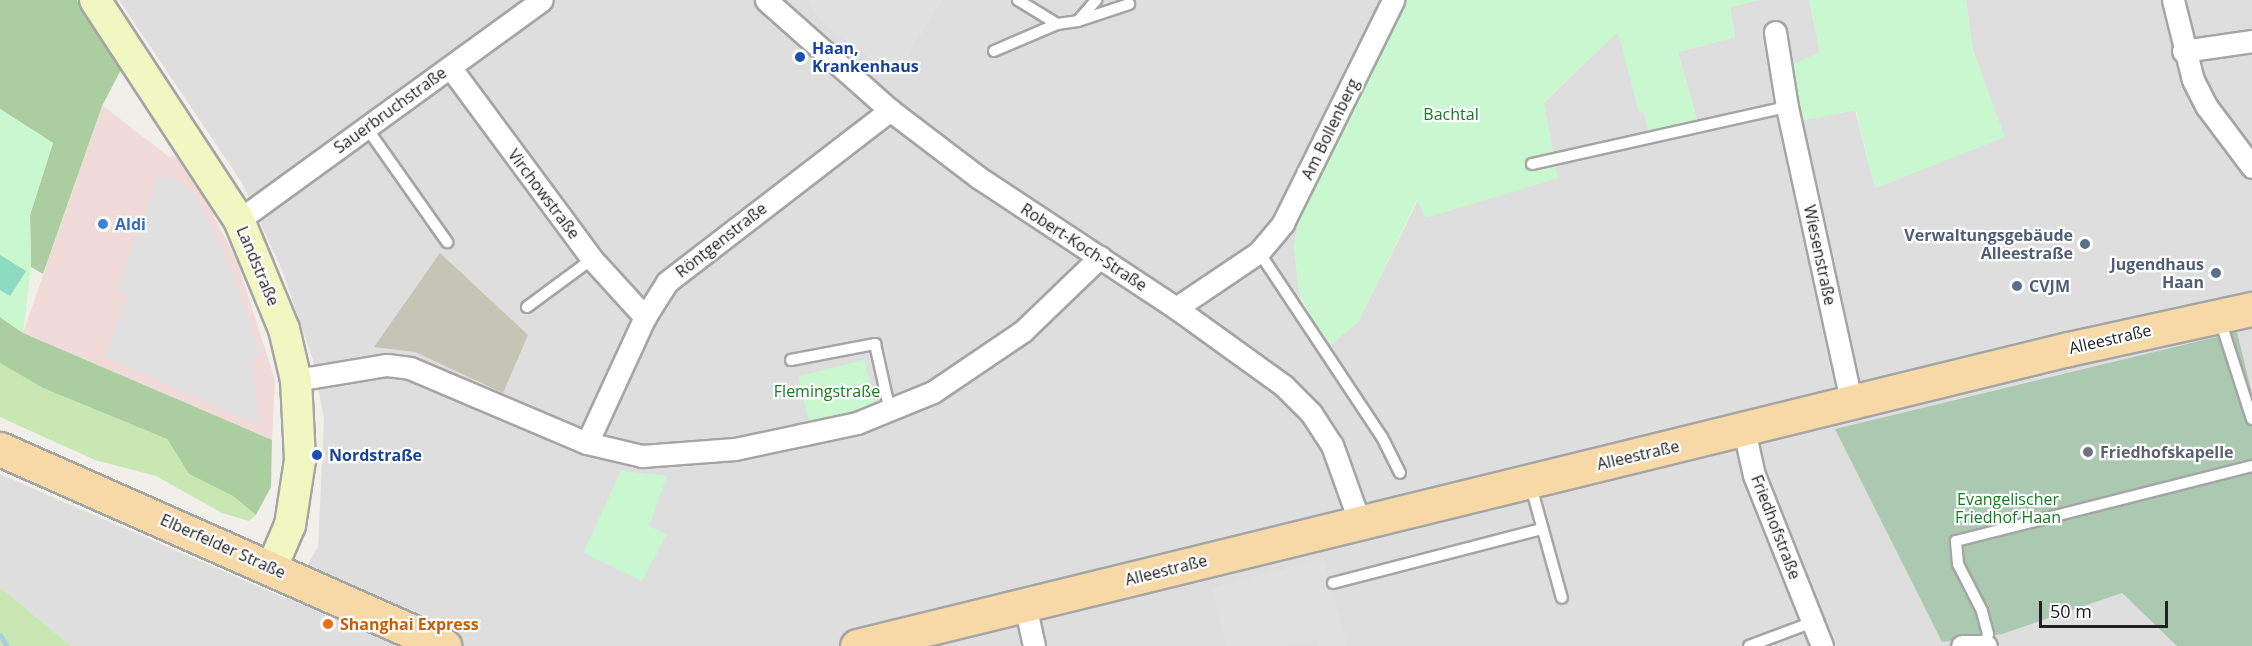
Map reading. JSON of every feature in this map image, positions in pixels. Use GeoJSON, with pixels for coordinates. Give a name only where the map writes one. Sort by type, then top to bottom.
{"type":"FeatureCollection","features":[{"type":"Feature","properties":{"kind":"main road","name":"Landstraße"},"geometry":{"type":"LineString","coordinates":[[95,0],[186,134],[239,220],[284,329],[296,380],[298,490],[290,525],[272,567]]}},
{"type":"Feature","properties":{"kind":"main road","name":"Alleestraße"},"geometry":{"type":"LineString","coordinates":[[857,646],[1529,480],[1852,404],[2217,314],[2252,309]]}},
{"type":"Feature","properties":{"kind":"main road","name":"Elberfelder Straße"},"geometry":{"type":"LineString","coordinates":[[0,448],[272,567],[444,646]]}},
{"type":"Feature","properties":{"kind":"street","name":"Sauerbruchstraße"},"geometry":{"type":"LineString","coordinates":[[239,220],[542,0]]}},
{"type":"Feature","properties":{"kind":"street","name":"Robert-Koch-Straße"},"geometry":{"type":"LineString","coordinates":[[766,0],[890,110],[978,177],[1176,308],[1284,386],[1311,413],[1332,446],[1360,523]]}},
{"type":"Feature","properties":{"kind":"street","name":"Am Bollenberg"},"geometry":{"type":"LineString","coordinates":[[1176,308],[1259,252],[1283,223],[1393,0]]}},
{"type":"Feature","properties":{"kind":"street"},"geometry":{"type":"LineString","coordinates":[[2173,0],[2183,51],[2207,107],[2252,167]]}},
{"type":"Feature","properties":{"kind":"street","name":"Wiesenstraße"},"geometry":{"type":"LineString","coordinates":[[1775,33],[1787,107],[1852,404]]}},
{"type":"Feature","properties":{"kind":"street"},"geometry":{"type":"LineString","coordinates":[[2183,51],[2252,41]]}},
{"type":"Feature","properties":{"kind":"street","name":"Virchowstraße"},"geometry":{"type":"LineString","coordinates":[[450,67],[592,259],[645,317]]}},
{"type":"Feature","properties":{"kind":"street","name":"Röntgenstraße"},"geometry":{"type":"LineString","coordinates":[[587,443],[645,317],[667,282],[890,110]]}},
{"type":"Feature","properties":{"kind":"street"},"geometry":{"type":"LineString","coordinates":[[296,380],[387,365],[410,368],[587,443],[642,456],[698,453],[857,423],[933,392],[1023,331],[1100,257]]}},
{"type":"Feature","properties":{"kind":"street","name":"Friedhofstraße"},"geometry":{"type":"LineString","coordinates":[[1744,430],[1754,475],[1822,646]]}},
{"type":"Feature","properties":{"kind":"street"},"geometry":{"type":"LineString","coordinates":[[1025,605],[1034,646]]}},
{"type":"Feature","properties":{"kind":"street"},"geometry":{"type":"LineString","coordinates":[[1962,646],[1986,646]]}},
{"type":"Feature","properties":{"kind":"lane"},"geometry":{"type":"LineString","coordinates":[[1018,0],[1057,24]]}},
{"type":"Feature","properties":{"kind":"lane"},"geometry":{"type":"LineString","coordinates":[[1078,21],[1096,0]]}},
{"type":"Feature","properties":{"kind":"lane"},"geometry":{"type":"LineString","coordinates":[[994,51],[1057,24],[1078,21],[1129,4]]}},
{"type":"Feature","properties":{"kind":"lane"},"geometry":{"type":"LineString","coordinates":[[1532,164],[1787,107]]}},
{"type":"Feature","properties":{"kind":"lane"},"geometry":{"type":"LineString","coordinates":[[366,127],[447,242]]}},
{"type":"Feature","properties":{"kind":"lane"},"geometry":{"type":"LineString","coordinates":[[1259,252],[1382,437],[1400,473]]}},
{"type":"Feature","properties":{"kind":"lane"},"geometry":{"type":"LineString","coordinates":[[526,307],[592,259]]}},
{"type":"Feature","properties":{"kind":"lane"},"geometry":{"type":"LineString","coordinates":[[2217,314],[2252,419]]}},
{"type":"Feature","properties":{"kind":"lane"},"geometry":{"type":"LineString","coordinates":[[791,360],[875,344],[890,411]]}},
{"type":"Feature","properties":{"kind":"lane"},"geometry":{"type":"LineString","coordinates":[[1986,646],[1988,634],[1982,611],[1958,564],[1956,542],[2252,466]]}},
{"type":"Feature","properties":{"kind":"lane"},"geometry":{"type":"LineString","coordinates":[[1529,480],[1562,598]]}},
{"type":"Feature","properties":{"kind":"lane"},"geometry":{"type":"LineString","coordinates":[[1333,582],[1542,529]]}},
{"type":"Feature","properties":{"kind":"lane"},"geometry":{"type":"LineString","coordinates":[[1749,646],[1813,622]]}},
{"type":"Feature","properties":{"kind":"shaded area"},"geometry":{"type":"Polygon","coordinates":[[[119,0],[1407,0],[1370,69],[1294,244],[1299,292],[1306,314],[1358,322],[1418,200],[1426,217],[1618,31],[1639,112],[1644,111],[1649,136],[1698,123],[1678,52],[1735,37],[1730,7],[1759,0],[1809,0],[1820,52],[1804,120],[1855,110],[1875,188],[2004,137],[1973,50],[1966,0],[2252,0],[2252,646],[71,646],[0,587],[0,474],[287,599],[318,547],[324,419],[313,360],[282,270],[242,183],[119,0]]]}},
{"type":"Feature","properties":{"kind":"shaded area"},"geometry":{"type":"Polygon","coordinates":[[[806,0],[943,0],[894,76],[824,24],[806,0]]]}},
{"type":"Feature","properties":{"kind":"shaded area"},"geometry":{"type":"Polygon","coordinates":[[[102,105],[169,157],[176,156],[199,187],[237,261],[275,380],[272,440],[23,333],[102,105]]]}},
{"type":"Feature","properties":{"kind":"shaded area"},"geometry":{"type":"Polygon","coordinates":[[[159,172],[192,190],[224,252],[261,355],[252,361],[259,425],[105,357],[128,294],[117,290],[159,172]]]}},
{"type":"Feature","properties":{"kind":"shaded area"},"geometry":{"type":"Polygon","coordinates":[[[440,253],[528,335],[503,393],[415,352],[374,347],[440,253]]]}},
{"type":"Feature","properties":{"kind":"shaded area"},"geometry":{"type":"Polygon","coordinates":[[[1324,558],[1347,646],[1318,646],[1316,639],[1284,646],[1226,646],[1212,588],[1324,558]]]}},
{"type":"Feature","properties":{"kind":"green space"},"geometry":{"type":"Polygon","coordinates":[[[0,0],[77,0],[124,64],[102,106],[43,274],[31,267],[30,215],[53,143],[0,109],[0,0]]]}},
{"type":"Feature","properties":{"kind":"green space","name":"Bachtal"},"geometry":{"type":"Polygon","coordinates":[[[1407,0],[1759,0],[1730,7],[1735,37],[1678,52],[1698,123],[1649,136],[1644,111],[1639,113],[1618,32],[1544,102],[1558,178],[1426,218],[1417,200],[1358,322],[1326,349],[1299,292],[1294,244],[1303,200],[1407,0]]]}},
{"type":"Feature","properties":{"kind":"green space"},"geometry":{"type":"Polygon","coordinates":[[[1809,0],[1966,0],[1973,50],[2005,137],[1875,188],[1856,110],[1804,120],[1791,65],[1820,52],[1809,0]]]}},
{"type":"Feature","properties":{"kind":"green space"},"geometry":{"type":"Polygon","coordinates":[[[0,109],[53,143],[30,215],[31,267],[23,333],[0,317],[0,109]]]}},
{"type":"Feature","properties":{"kind":"green space"},"geometry":{"type":"Polygon","coordinates":[[[0,255],[26,271],[10,296],[0,290],[0,255]]]}},
{"type":"Feature","properties":{"kind":"green space"},"geometry":{"type":"Polygon","coordinates":[[[0,317],[23,333],[272,440],[271,487],[256,515],[233,496],[189,474],[167,439],[43,388],[0,363],[0,317]]]}},
{"type":"Feature","properties":{"kind":"green space","name":"Evangelischer Friedhof Haan"},"geometry":{"type":"Polygon","coordinates":[[[2237,332],[2252,394],[2252,646],[2177,646],[2122,593],[2002,634],[1942,642],[1835,429],[2237,332]]]}},
{"type":"Feature","properties":{"kind":"green space","name":"Flemingstraße"},"geometry":{"type":"Polygon","coordinates":[[[864,360],[875,405],[809,421],[798,376],[864,360]]]}},
{"type":"Feature","properties":{"kind":"green space"},"geometry":{"type":"Polygon","coordinates":[[[0,363],[43,388],[167,439],[189,474],[233,496],[256,515],[249,521],[222,513],[156,476],[95,460],[0,417],[0,363]]]}},
{"type":"Feature","properties":{"kind":"green space"},"geometry":{"type":"Polygon","coordinates":[[[621,471],[667,476],[649,526],[667,534],[642,581],[583,553],[621,471]]]}},
{"type":"Feature","properties":{"kind":"green space"},"geometry":{"type":"Polygon","coordinates":[[[0,587],[71,646],[0,646],[0,587]]]}},
{"type":"Feature","properties":{"kind":"waterway"},"geometry":{"type":"LineString","coordinates":[[0,635],[7,646]]}},
{"type":"Feature","properties":{"kind":"place","name":"Haan, Krankenhaus"},"geometry":{"type":"Point","coordinates":[800,57]}},
{"type":"Feature","properties":{"kind":"place","name":"Aldi"},"geometry":{"type":"Point","coordinates":[103,224]}},
{"type":"Feature","properties":{"kind":"place","name":"Verwaltungsgebäude Alleestraße"},"geometry":{"type":"Point","coordinates":[2085,244]}},
{"type":"Feature","properties":{"kind":"place","name":"Jugendhaus Haan"},"geometry":{"type":"Point","coordinates":[2216,273]}},
{"type":"Feature","properties":{"kind":"place","name":"CVJM"},"geometry":{"type":"Point","coordinates":[2017,286]}},
{"type":"Feature","properties":{"kind":"place","name":"Friedhofskapelle"},"geometry":{"type":"Point","coordinates":[2088,452]}},
{"type":"Feature","properties":{"kind":"place","name":"Nordstraße"},"geometry":{"type":"Point","coordinates":[317,455]}},
{"type":"Feature","properties":{"kind":"place","name":"Shanghai Express"},"geometry":{"type":"Point","coordinates":[328,624]}}]}
